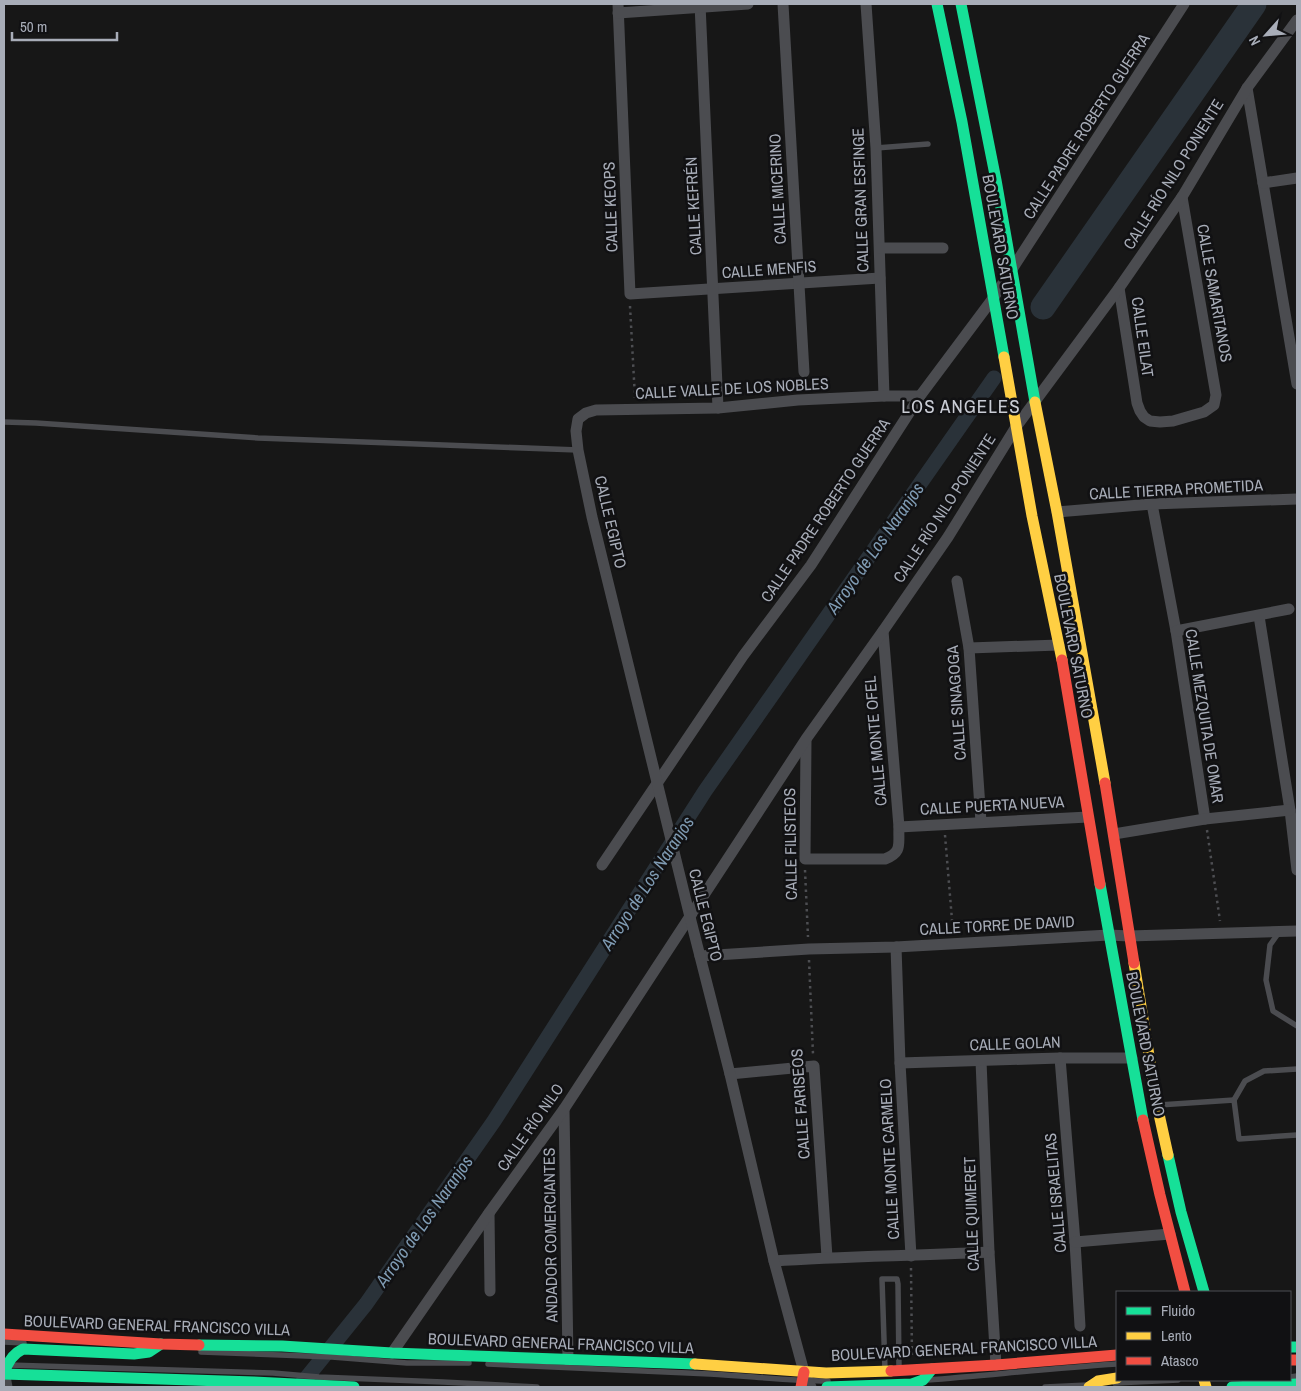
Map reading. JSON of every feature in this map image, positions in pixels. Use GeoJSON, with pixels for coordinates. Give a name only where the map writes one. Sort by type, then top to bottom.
{"type":"FeatureCollection","features":[{"type":"Feature","properties":{"kind":"street"},"geometry":{"type":"LineString","coordinates":[[618,8],[748,4]]}},
{"type":"Feature","properties":{"kind":"street","name":"CALLE MICERINO"},"geometry":{"type":"LineString","coordinates":[[783,4],[804,372]]}},
{"type":"Feature","properties":{"kind":"street","name":"CALLE GRAN ESFINGE"},"geometry":{"type":"LineString","coordinates":[[866,4],[876,148],[884,396]]}},
{"type":"Feature","properties":{"kind":"street","name":"BOULEVARD SATURNO"},"geometry":{"type":"LineString","coordinates":[[937,4],[962,122],[1032,516],[1059,645],[1139,1103],[1185,1291]]}},
{"type":"Feature","properties":{"kind":"street","name":"BOULEVARD SATURNO"},"geometry":{"type":"LineString","coordinates":[[961,4],[1012,269],[1114,834],[1157,1105],[1181,1212],[1204,1291]]}},
{"type":"Feature","properties":{"kind":"street","name":"CALLE PADRE ROBERTO GUERRA"},"geometry":{"type":"LineString","coordinates":[[602,865],[743,656],[811,565],[920,396],[994,297],[1184,4]]}},
{"type":"Feature","properties":{"kind":"street","name":"CALLE KEFRÉN"},"geometry":{"type":"LineString","coordinates":[[700,5],[718,408]]}},
{"type":"Feature","properties":{"kind":"street","name":"CALLE KEOPS"},"geometry":{"type":"LineString","coordinates":[[618,8],[630,294]]}},
{"type":"Feature","properties":{"kind":"street","name":"CALLE RÍO NILO PONIENTE"},"geometry":{"type":"LineString","coordinates":[[690,917],[806,739],[948,537],[1016,427],[1119,288],[1182,197],[1247,88],[1297,20]]}},
{"type":"Feature","properties":{"kind":"street"},"geometry":{"type":"LineString","coordinates":[[1247,88],[1297,384]]}},
{"type":"Feature","properties":{"kind":"street"},"geometry":{"type":"LineString","coordinates":[[1263,183],[1297,178]]}},
{"type":"Feature","properties":{"kind":"street","name":"CALLE SAMARITANOS"},"geometry":{"type":"LineString","coordinates":[[1182,197],[1216,395]]}},
{"type":"Feature","properties":{"kind":"street"},"geometry":{"type":"LineString","coordinates":[[880,248],[943,248]]}},
{"type":"Feature","properties":{"kind":"street","name":"CALLE MENFIS"},"geometry":{"type":"LineString","coordinates":[[630,294],[880,278]]}},
{"type":"Feature","properties":{"kind":"street","name":"CALLE EILAT"},"geometry":{"type":"LineString","coordinates":[[1119,288],[1137,404],[1144,417],[1150,421],[1173,421],[1204,412],[1214,405],[1216,395]]}},
{"type":"Feature","properties":{"kind":"street","name":"CALLE VALLE DE LOS NOBLES"},"geometry":{"type":"LineString","coordinates":[[578,450],[576,431],[578,419],[586,413],[596,410],[718,408],[798,400],[920,396]]}},
{"type":"Feature","properties":{"kind":"street","name":"CALLE EGIPTO"},"geometry":{"type":"LineString","coordinates":[[578,450],[592,517],[666,821],[805,1382]]}},
{"type":"Feature","properties":{"kind":"street","name":"CALLE TIERRA PROMETIDA"},"geometry":{"type":"LineString","coordinates":[[1056,512],[1152,504],[1297,499]]}},
{"type":"Feature","properties":{"kind":"street","name":"CALLE MEZQUITA DE OMAR"},"geometry":{"type":"LineString","coordinates":[[1152,504],[1176,631],[1205,819]]}},
{"type":"Feature","properties":{"kind":"street","name":"CALLE SINAGOGA"},"geometry":{"type":"LineString","coordinates":[[957,581],[969,648],[980,822]]}},
{"type":"Feature","properties":{"kind":"street"},"geometry":{"type":"LineString","coordinates":[[1176,631],[1289,609]]}},
{"type":"Feature","properties":{"kind":"street"},"geometry":{"type":"LineString","coordinates":[[1259,616],[1290,810],[1297,870]]}},
{"type":"Feature","properties":{"kind":"street","name":"CALLE MONTE OFEL"},"geometry":{"type":"LineString","coordinates":[[805,860],[884,859],[895,854],[898,850],[898,827],[883,631]]}},
{"type":"Feature","properties":{"kind":"street"},"geometry":{"type":"LineString","coordinates":[[969,648],[1059,645]]}},
{"type":"Feature","properties":{"kind":"street","name":"CALLE FILISTEOS"},"geometry":{"type":"LineString","coordinates":[[805,860],[806,739]]}},
{"type":"Feature","properties":{"kind":"street"},"geometry":{"type":"LineString","coordinates":[[1114,834],[1205,819],[1290,810]]}},
{"type":"Feature","properties":{"kind":"street","name":"CALLE PUERTA NUEVA"},"geometry":{"type":"LineString","coordinates":[[898,827],[1088,817]]}},
{"type":"Feature","properties":{"kind":"street","name":"CALLE RÍO NILO"},"geometry":{"type":"LineString","coordinates":[[392,1353],[564,1109],[690,917]]}},
{"type":"Feature","properties":{"kind":"street","name":"CALLE TORRE DE DAVID"},"geometry":{"type":"LineString","coordinates":[[700,956],[1109,935],[1297,931]]}},
{"type":"Feature","properties":{"kind":"street","name":"CALLE MONTE CARMELO"},"geometry":{"type":"LineString","coordinates":[[896,947],[910,1256]]}},
{"type":"Feature","properties":{"kind":"street","name":"CALLE GOLAN"},"geometry":{"type":"LineString","coordinates":[[900,1063],[1060,1058],[1132,1058]]}},
{"type":"Feature","properties":{"kind":"street","name":"CALLE ISRAELITAS"},"geometry":{"type":"LineString","coordinates":[[1060,1058],[1076,1242],[1080,1326]]}},
{"type":"Feature","properties":{"kind":"street","name":"CALLE QUIMERET"},"geometry":{"type":"LineString","coordinates":[[981,1061],[996,1365]]}},
{"type":"Feature","properties":{"kind":"street"},"geometry":{"type":"LineString","coordinates":[[730,1074],[814,1066]]}},
{"type":"Feature","properties":{"kind":"street","name":"CALLE FARISEOS"},"geometry":{"type":"LineString","coordinates":[[814,1066],[826,1257]]}},
{"type":"Feature","properties":{"kind":"street","name":"ANDADOR COMERCIANTES"},"geometry":{"type":"LineString","coordinates":[[564,1109],[568,1360]]}},
{"type":"Feature","properties":{"kind":"street"},"geometry":{"type":"LineString","coordinates":[[489,1213],[490,1292]]}},
{"type":"Feature","properties":{"kind":"street"},"geometry":{"type":"LineString","coordinates":[[1076,1242],[1170,1234]]}},
{"type":"Feature","properties":{"kind":"street"},"geometry":{"type":"LineString","coordinates":[[774,1261],[826,1257],[910,1256],[989,1252]]}},
{"type":"Feature","properties":{"kind":"street","name":"BOULEVARD GENERAL FRANCISCO VILLA"},"geometry":{"type":"LineString","coordinates":[[4,1334],[159,1348],[202,1344],[335,1354],[392,1353],[688,1364],[805,1382],[851,1373],[996,1365],[1116,1355]]}},
{"type":"Feature","properties":{"kind":"street"},"geometry":{"type":"LineString","coordinates":[[7,1387],[4,1370],[15,1353],[23,1349],[143,1354],[159,1348]]}},
{"type":"Feature","properties":{"kind":"street"},"geometry":{"type":"LineString","coordinates":[[827,1387],[912,1384],[923,1380],[932,1369]]}},
{"type":"Feature","properties":{"kind":"street"},"geometry":{"type":"LineString","coordinates":[[4,1370],[252,1385],[285,1379],[354,1387]]}},
{"type":"Feature","properties":{"kind":"street"},"geometry":{"type":"LineString","coordinates":[[1090,1386],[1102,1379],[1116,1378]]}},
{"type":"Feature","properties":{"kind":"street"},"geometry":{"type":"LineString","coordinates":[[1231,1387],[1297,1384]]}},
{"type":"Feature","properties":{"kind":"lane"},"geometry":{"type":"LineString","coordinates":[[876,148],[928,144]]}},
{"type":"Feature","properties":{"kind":"lane"},"geometry":{"type":"LineString","coordinates":[[4,422],[258,438],[578,450]]}},
{"type":"Feature","properties":{"kind":"lane"},"geometry":{"type":"LineString","coordinates":[[1280,932],[1270,945],[1266,980],[1273,1011],[1297,1026]]}},
{"type":"Feature","properties":{"kind":"lane"},"geometry":{"type":"LineString","coordinates":[[1297,1070],[1264,1071],[1245,1081],[1234,1100],[1239,1139],[1297,1136]]}},
{"type":"Feature","properties":{"kind":"lane"},"geometry":{"type":"LineString","coordinates":[[1157,1105],[1234,1100]]}},
{"type":"Feature","properties":{"kind":"lane"},"geometry":{"type":"LineString","coordinates":[[885,1371],[882,1279],[897,1279],[898,1284],[899,1370]]}},
{"type":"Feature","properties":{"kind":"lane"},"geometry":{"type":"LineString","coordinates":[[4,1342],[159,1348]]}},
{"type":"Feature","properties":{"kind":"lane"},"geometry":{"type":"LineString","coordinates":[[198,1352],[305,1352]]}},
{"type":"Feature","properties":{"kind":"lane"},"geometry":{"type":"LineString","coordinates":[[335,1354],[407,1363],[472,1363]]}},
{"type":"Feature","properties":{"kind":"lane"},"geometry":{"type":"LineString","coordinates":[[482,1364],[710,1374],[805,1382],[923,1380],[985,1376],[1049,1368],[1116,1364]]}},
{"type":"Feature","properties":{"kind":"lane"},"geometry":{"type":"LineString","coordinates":[[4,1370],[285,1379]]}},
{"type":"Feature","properties":{"kind":"lane"},"geometry":{"type":"LineString","coordinates":[[1045,1387],[1163,1381]]}},
{"type":"Feature","properties":{"kind":"lane"},"geometry":{"type":"LineString","coordinates":[[316,1382],[443,1382],[537,1387]]}},
{"type":"Feature","properties":{"kind":"path"},"geometry":{"type":"LineString","coordinates":[[630,294],[635,409]]}},
{"type":"Feature","properties":{"kind":"path","name":"CALLE MEZQUITA DE OMAR"},"geometry":{"type":"LineString","coordinates":[[1205,819],[1222,932]]}},
{"type":"Feature","properties":{"kind":"path"},"geometry":{"type":"LineString","coordinates":[[944,824],[955,944]]}},
{"type":"Feature","properties":{"kind":"path","name":"CALLE FILISTEOS"},"geometry":{"type":"LineString","coordinates":[[805,860],[809,949]]}},
{"type":"Feature","properties":{"kind":"path","name":"CALLE FARISEOS"},"geometry":{"type":"LineString","coordinates":[[809,949],[814,1066]]}},
{"type":"Feature","properties":{"kind":"path","name":"CALLE MONTE CARMELO"},"geometry":{"type":"LineString","coordinates":[[910,1256],[912,1370]]}},
{"type":"Feature","properties":{"kind":"waterway"},"geometry":{"type":"LineString","coordinates":[[1043,307],[1254,4]]}},
{"type":"Feature","properties":{"kind":"waterway","name":"Arroyo de Los Naranjos"},"geometry":{"type":"LineString","coordinates":[[299,1387],[366,1304],[494,1121],[705,791],[994,378]]}},
{"type":"Feature","properties":{"kind":"traffic: fast"},"geometry":{"type":"LineString","coordinates":[[937,4],[962,122],[1004,357]]}},
{"type":"Feature","properties":{"kind":"traffic: fast"},"geometry":{"type":"LineString","coordinates":[[961,4],[996,180],[1035,402]]}},
{"type":"Feature","properties":{"kind":"traffic: fast"},"geometry":{"type":"LineString","coordinates":[[1100,884],[1143,1120]]}},
{"type":"Feature","properties":{"kind":"traffic: fast"},"geometry":{"type":"LineString","coordinates":[[1168,1155],[1181,1212],[1204,1291]]}},
{"type":"Feature","properties":{"kind":"traffic: fast"},"geometry":{"type":"LineString","coordinates":[[4,1374],[10,1359],[23,1349],[134,1354],[149,1352],[161,1344]]}},
{"type":"Feature","properties":{"kind":"traffic: fast"},"geometry":{"type":"LineString","coordinates":[[199,1345],[282,1346],[392,1353],[695,1364]]}},
{"type":"Feature","properties":{"kind":"traffic: fast"},"geometry":{"type":"LineString","coordinates":[[1291,1347],[1297,1347]]}},
{"type":"Feature","properties":{"kind":"traffic: fast"},"geometry":{"type":"LineString","coordinates":[[827,1387],[912,1384],[923,1380],[932,1369]]}},
{"type":"Feature","properties":{"kind":"traffic: fast"},"geometry":{"type":"LineString","coordinates":[[4,1374],[354,1387]]}},
{"type":"Feature","properties":{"kind":"traffic: fast"},"geometry":{"type":"LineString","coordinates":[[1232,1387],[1297,1384]]}},
{"type":"Feature","properties":{"kind":"traffic: slow"},"geometry":{"type":"LineString","coordinates":[[1004,357],[1032,516],[1062,660]]}},
{"type":"Feature","properties":{"kind":"traffic: slow"},"geometry":{"type":"LineString","coordinates":[[1035,402],[1057,512],[1105,783]]}},
{"type":"Feature","properties":{"kind":"traffic: slow"},"geometry":{"type":"LineString","coordinates":[[1134,963],[1157,1105],[1168,1155]]}},
{"type":"Feature","properties":{"kind":"traffic: slow"},"geometry":{"type":"LineString","coordinates":[[695,1364],[826,1373],[891,1371]]}},
{"type":"Feature","properties":{"kind":"traffic: slow"},"geometry":{"type":"LineString","coordinates":[[1089,1387],[1098,1381],[1116,1378]]}},
{"type":"Feature","properties":{"kind":"traffic: slow"},"geometry":{"type":"LineString","coordinates":[[1204,1381],[1206,1387]]}},
{"type":"Feature","properties":{"kind":"traffic: jam"},"geometry":{"type":"LineString","coordinates":[[1062,660],[1100,884]]}},
{"type":"Feature","properties":{"kind":"traffic: jam"},"geometry":{"type":"LineString","coordinates":[[1105,783],[1134,963]]}},
{"type":"Feature","properties":{"kind":"traffic: jam"},"geometry":{"type":"LineString","coordinates":[[1143,1120],[1185,1291]]}},
{"type":"Feature","properties":{"kind":"traffic: jam"},"geometry":{"type":"LineString","coordinates":[[4,1334],[199,1345]]}},
{"type":"Feature","properties":{"kind":"traffic: jam"},"geometry":{"type":"LineString","coordinates":[[891,1371],[1116,1355]]}},
{"type":"Feature","properties":{"kind":"traffic: jam"},"geometry":{"type":"LineString","coordinates":[[1291,1360],[1297,1360]]}},
{"type":"Feature","properties":{"kind":"traffic: jam"},"geometry":{"type":"LineString","coordinates":[[801,1387],[804,1372]]}},
{"type":"Feature","properties":{"kind":"district","name":"LOS ANGELES"},"geometry":{"type":"Point","coordinates":[961,406]}}]}
